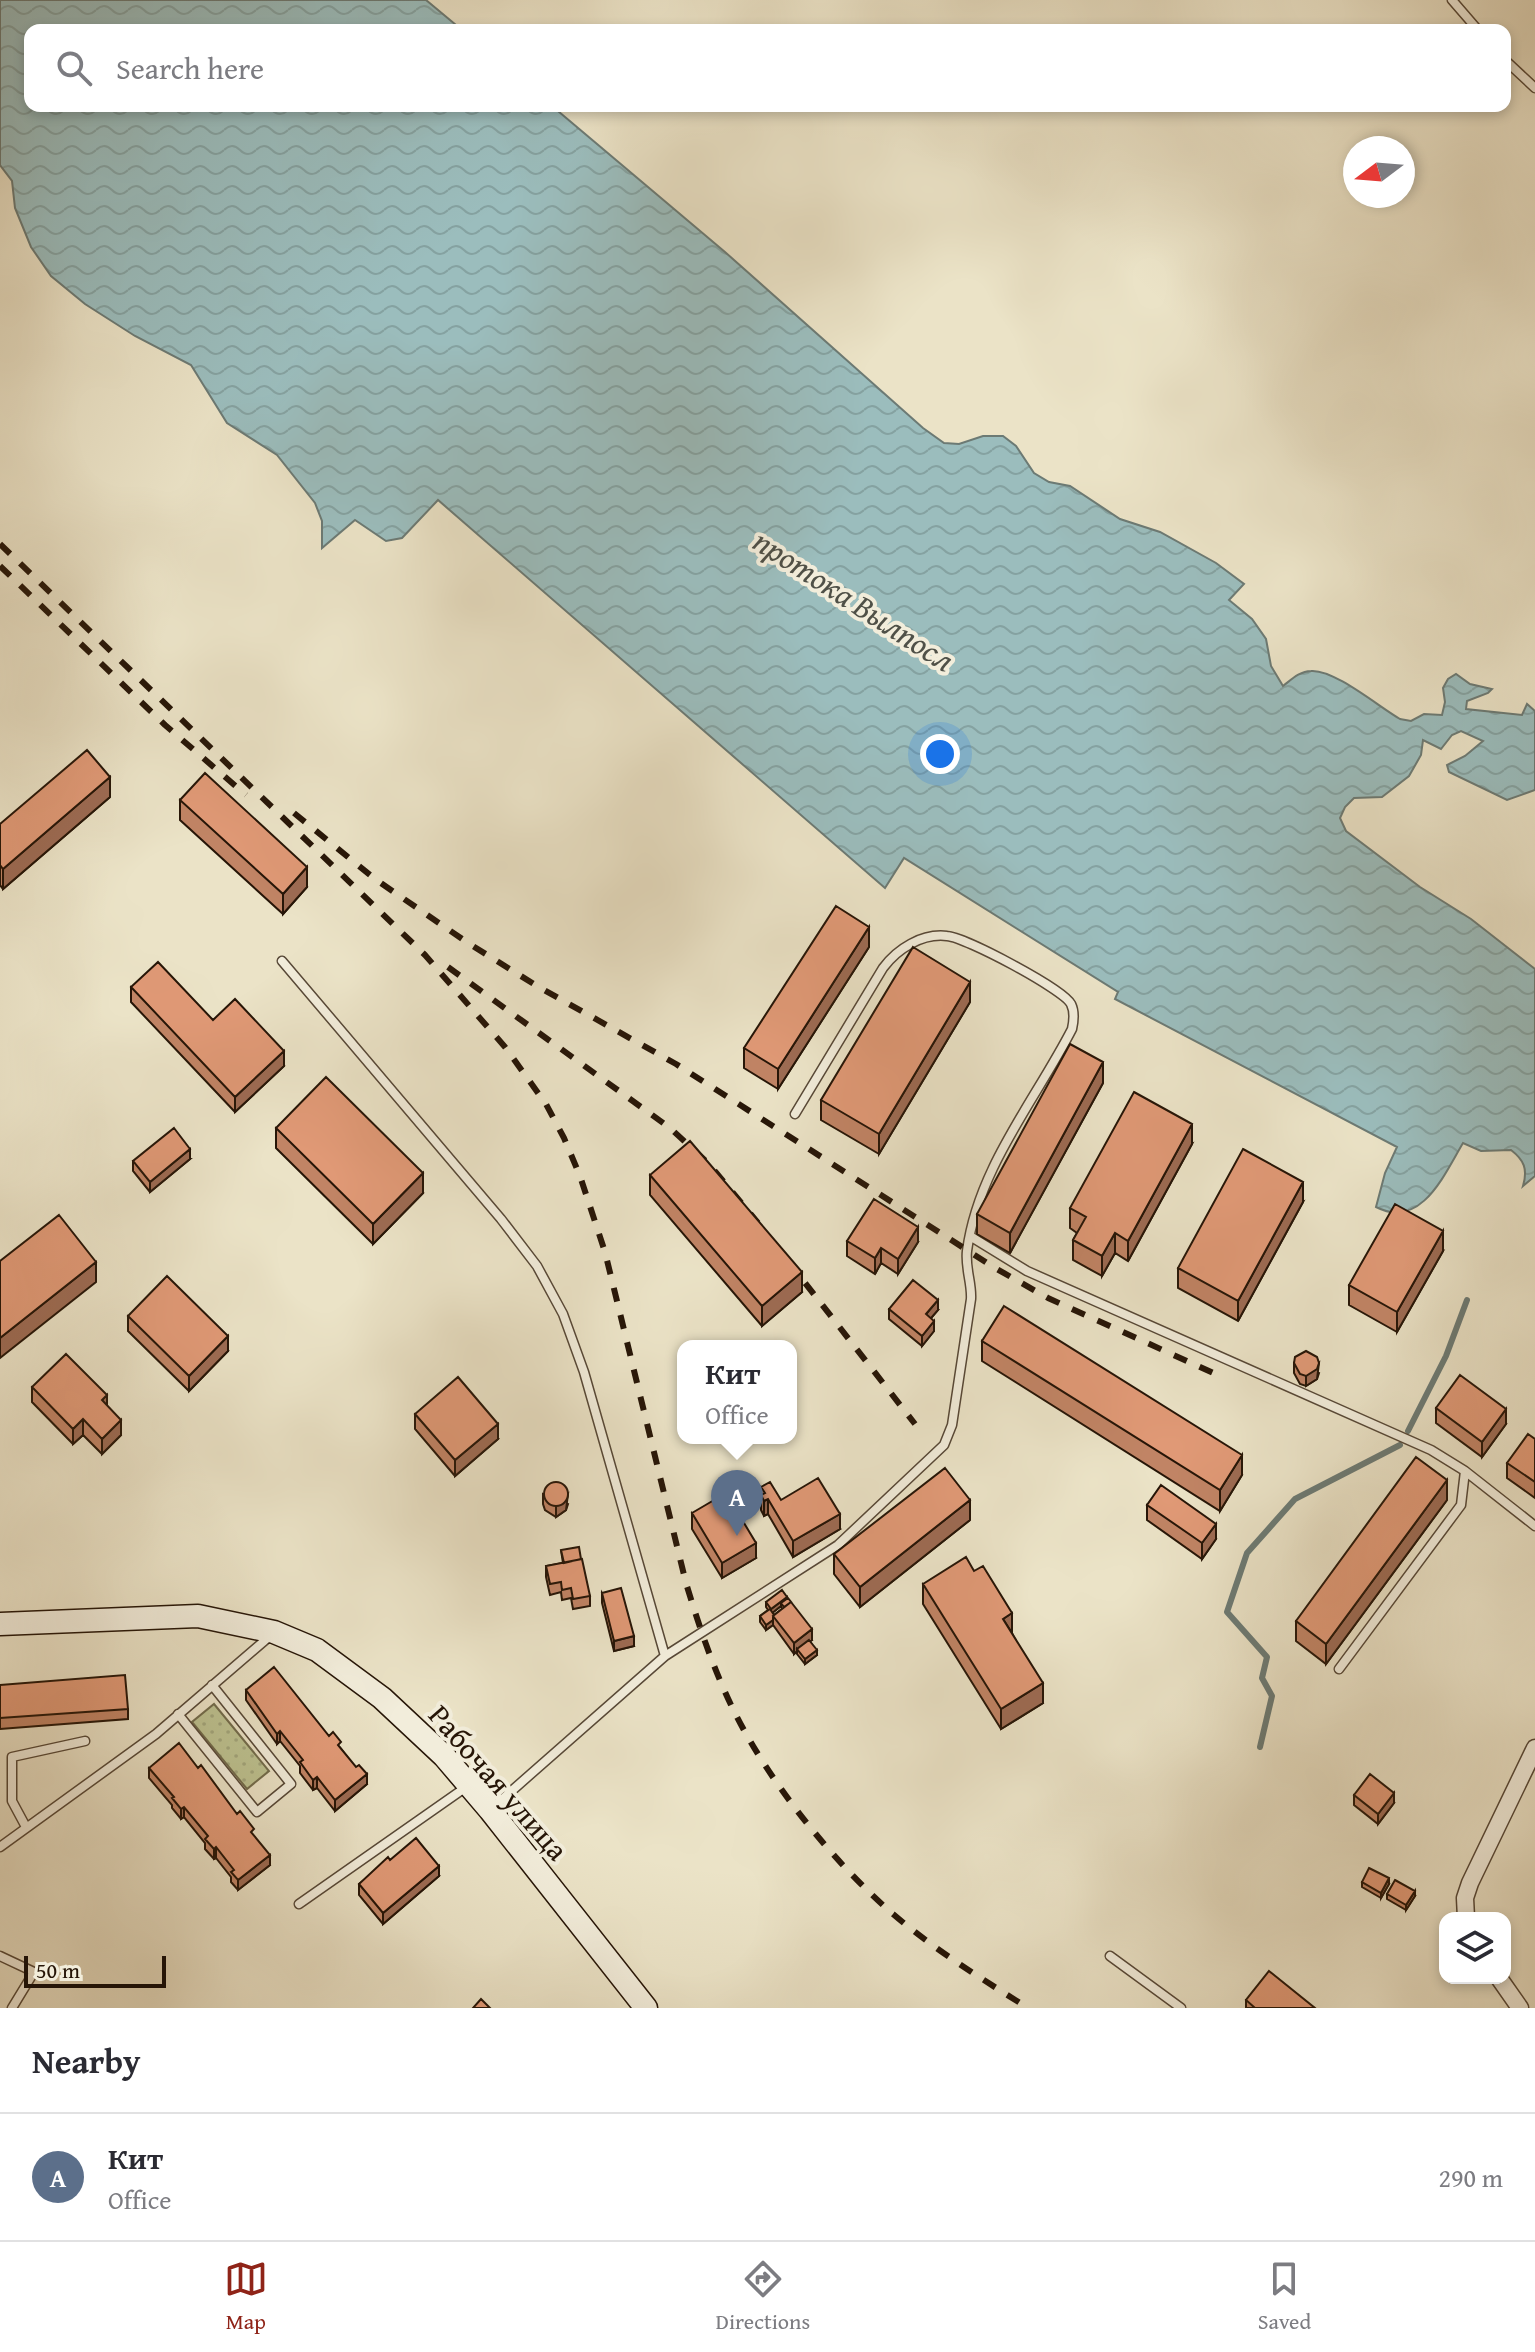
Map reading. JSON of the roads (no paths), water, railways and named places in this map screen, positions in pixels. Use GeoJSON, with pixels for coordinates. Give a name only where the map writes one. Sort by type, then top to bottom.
{"type":"FeatureCollection","features":[{"type":"Feature","properties":{"kind":"street","name":"Рабочая улица"},"geometry":{"type":"LineString","coordinates":[[0,1624],[198,1616],[274,1632],[317,1650],[382,1698],[444,1756],[646,2008]]}},
{"type":"Feature","properties":{"kind":"street"},"geometry":{"type":"LineString","coordinates":[[1466,1912],[1465,1898],[1470,1883],[1535,1748]]}},
{"type":"Feature","properties":{"kind":"street"},"geometry":{"type":"LineString","coordinates":[[1503,1984],[1520,2008]]}},
{"type":"Feature","properties":{"kind":"lane"},"geometry":{"type":"LineString","coordinates":[[1452,0],[1473,24]]}},
{"type":"Feature","properties":{"kind":"lane"},"geometry":{"type":"LineString","coordinates":[[1511,66],[1535,88]]}},
{"type":"Feature","properties":{"kind":"lane"},"geometry":{"type":"LineString","coordinates":[[490,1810],[665,1656],[838,1545],[944,1445],[952,1425],[971,1299],[966,1265],[979,1200],[997,1160],[1072,1029],[1074,1014],[1070,1002],[1058,991],[957,938],[931,936],[916,942],[891,957],[883,968],[795,1114]]}},
{"type":"Feature","properties":{"kind":"lane"},"geometry":{"type":"LineString","coordinates":[[282,961],[501,1219],[537,1266],[563,1314],[584,1372],[665,1656]]}},
{"type":"Feature","properties":{"kind":"lane"},"geometry":{"type":"LineString","coordinates":[[970,1236],[1027,1271],[1431,1450],[1465,1471],[1535,1526]]}},
{"type":"Feature","properties":{"kind":"lane"},"geometry":{"type":"LineString","coordinates":[[1339,1669],[1461,1505],[1465,1471]]}},
{"type":"Feature","properties":{"kind":"lane"},"geometry":{"type":"LineString","coordinates":[[0,1847],[156,1734],[274,1632]]}},
{"type":"Feature","properties":{"kind":"lane"},"geometry":{"type":"LineString","coordinates":[[178,1714],[257,1812],[291,1784],[212,1685]]}},
{"type":"Feature","properties":{"kind":"lane"},"geometry":{"type":"LineString","coordinates":[[26,1827],[12,1801],[12,1757],[85,1741]]}},
{"type":"Feature","properties":{"kind":"lane"},"geometry":{"type":"LineString","coordinates":[[299,1904],[469,1785]]}},
{"type":"Feature","properties":{"kind":"lane"},"geometry":{"type":"LineString","coordinates":[[0,1956],[34,1972],[12,2008]]}},
{"type":"Feature","properties":{"kind":"lane"},"geometry":{"type":"LineString","coordinates":[[1110,1956],[1181,2008]]}},
{"type":"Feature","properties":{"kind":"water","name":"протока Вылпосл"},"geometry":{"type":"Polygon","coordinates":[[[0,0],[426,0],[455,24],[24,24],[24,112],[559,112],[944,443],[959,444],[983,436],[1003,436],[1016,446],[1034,473],[1049,482],[1070,486],[1120,519],[1160,532],[1216,563],[1244,584],[1229,600],[1252,619],[1266,639],[1271,666],[1283,686],[1303,672],[1321,672],[1344,682],[1400,719],[1411,721],[1424,714],[1442,715],[1445,702],[1443,688],[1448,679],[1456,674],[1470,684],[1492,689],[1467,701],[1466,709],[1522,715],[1527,704],[1535,711],[1535,790],[1507,800],[1449,772],[1447,765],[1465,756],[1483,741],[1461,731],[1452,735],[1441,749],[1423,740],[1421,755],[1409,776],[1382,797],[1354,798],[1340,818],[1346,831],[1420,887],[1471,919],[1535,969],[1535,1176],[1523,1186],[1524,1165],[1511,1150],[1481,1151],[1463,1143],[1439,1183],[1418,1205],[1406,1211],[1392,1212],[1376,1207],[1385,1173],[1397,1147],[1115,999],[1118,992],[904,858],[885,888],[438,500],[402,538],[386,541],[355,520],[322,548],[322,521],[315,503],[277,455],[227,423],[191,365],[135,336],[85,304],[51,276],[31,247],[15,208],[12,181],[0,165],[0,0]]]}},
{"type":"Feature","properties":{"kind":"waterway"},"geometry":{"type":"LineString","coordinates":[[1408,1431],[1446,1356],[1467,1300]]}},
{"type":"Feature","properties":{"kind":"waterway"},"geometry":{"type":"LineString","coordinates":[[1260,1747],[1272,1696],[1262,1678],[1267,1657],[1227,1612],[1247,1553],[1295,1499],[1400,1445]]}},
{"type":"Feature","properties":{"kind":"railway"},"geometry":{"type":"LineString","coordinates":[[0,544],[425,955],[505,1047],[546,1104],[580,1176],[605,1252],[696,1615],[719,1678],[747,1736],[804,1819],[870,1893],[925,1940],[1028,2008]]}},
{"type":"Feature","properties":{"kind":"railway"},"geometry":{"type":"LineString","coordinates":[[0,566],[165,725],[246,795]]}},
{"type":"Feature","properties":{"kind":"railway"},"geometry":{"type":"LineString","coordinates":[[294,813],[375,879],[468,943],[537,986],[676,1064],[995,1268],[1048,1298],[1220,1376]]}},
{"type":"Feature","properties":{"kind":"railway"},"geometry":{"type":"LineString","coordinates":[[448,967],[670,1128],[708,1163],[758,1223]]}},
{"type":"Feature","properties":{"kind":"railway"},"geometry":{"type":"LineString","coordinates":[[788,1261],[915,1424]]}},
{"type":"Feature","properties":{"kind":"place","name":"Кит"},"geometry":{"type":"Point","coordinates":[737,1536]}}]}
